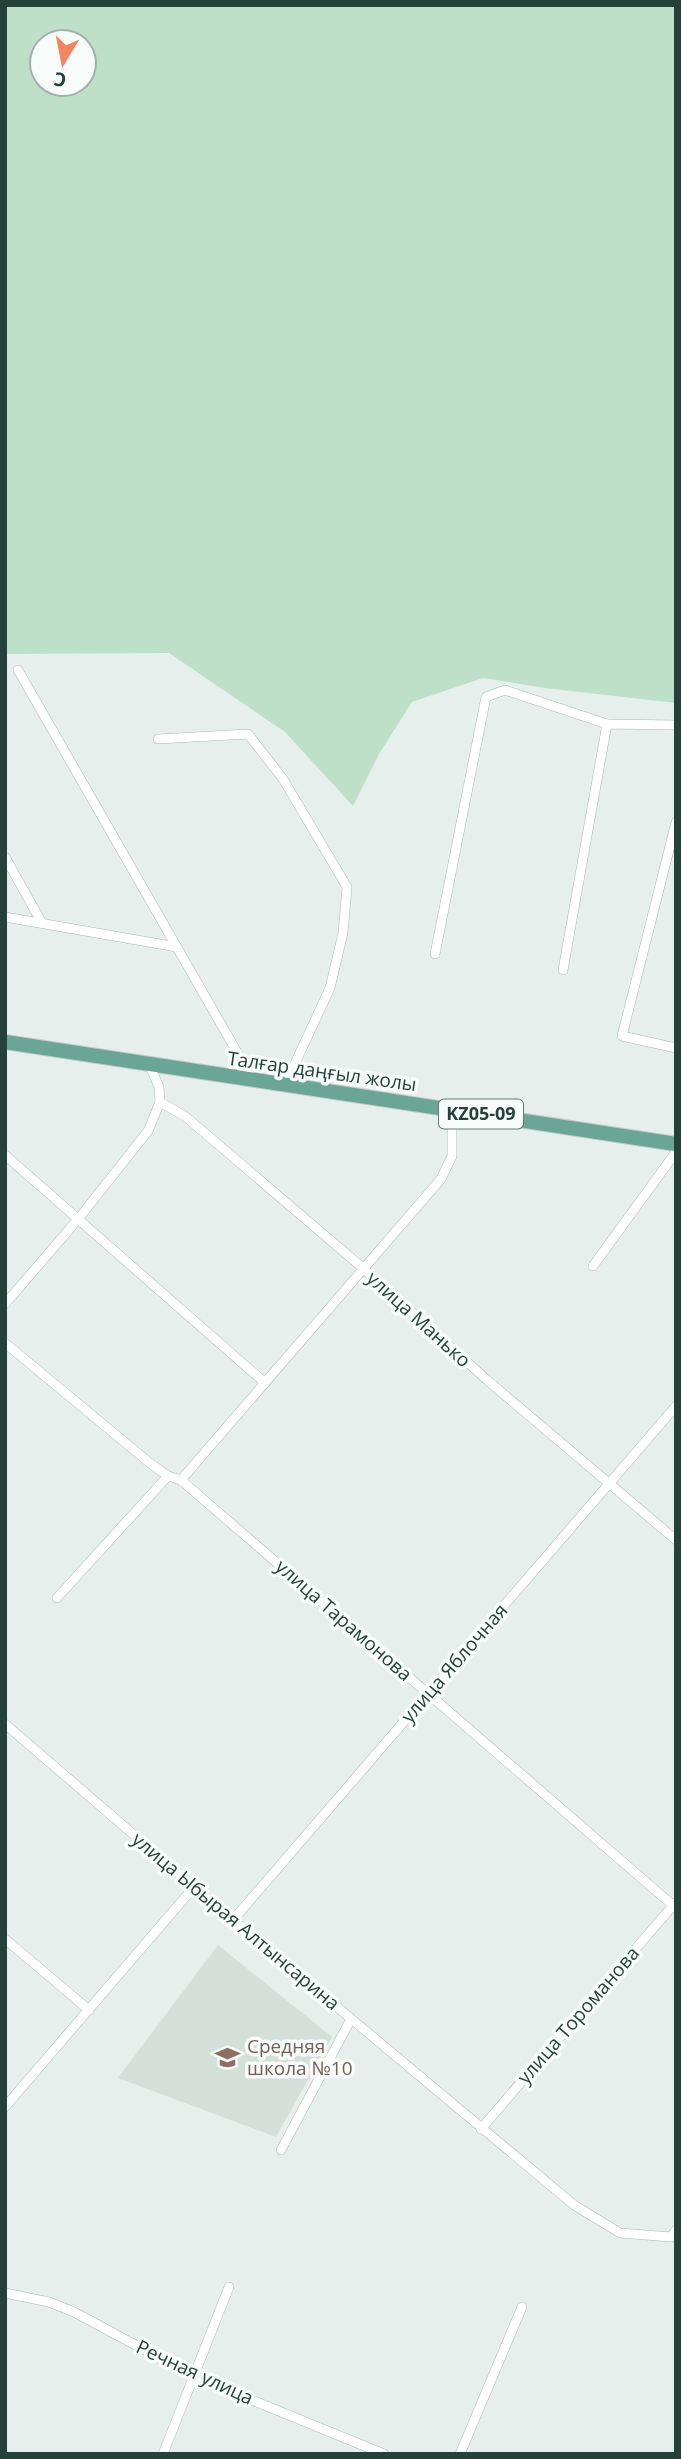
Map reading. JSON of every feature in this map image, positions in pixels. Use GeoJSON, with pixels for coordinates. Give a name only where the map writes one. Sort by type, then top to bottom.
{"type":"FeatureCollection","features":[{"type":"Feature","properties":{"kind":"main road","name":"Талғар даңғыл жолы"},"geometry":{"type":"LineString","coordinates":[[5,1042],[676,1144]]}},
{"type":"Feature","properties":{"kind":"street"},"geometry":{"type":"LineString","coordinates":[[18,670],[253,1080]]}},
{"type":"Feature","properties":{"kind":"street"},"geometry":{"type":"LineString","coordinates":[[435,954],[486,696],[505,690],[607,724],[676,724]]}},
{"type":"Feature","properties":{"kind":"street"},"geometry":{"type":"LineString","coordinates":[[564,970],[607,724]]}},
{"type":"Feature","properties":{"kind":"street"},"geometry":{"type":"LineString","coordinates":[[158,739],[248,734],[284,779],[347,887],[343,933],[330,988],[285,1085]]}},
{"type":"Feature","properties":{"kind":"street"},"geometry":{"type":"LineString","coordinates":[[676,821],[622,1035],[676,1048]]}},
{"type":"Feature","properties":{"kind":"street"},"geometry":{"type":"LineString","coordinates":[[5,857],[42,923]]}},
{"type":"Feature","properties":{"kind":"street"},"geometry":{"type":"LineString","coordinates":[[5,916],[177,947]]}},
{"type":"Feature","properties":{"kind":"street"},"geometry":{"type":"LineString","coordinates":[[5,1304],[79,1218],[148,1131],[160,1102],[159,1087],[150,1066]]}},
{"type":"Feature","properties":{"kind":"street","name":"улица Манько"},"geometry":{"type":"LineString","coordinates":[[160,1102],[186,1117],[364,1269],[487,1381],[676,1540]]}},
{"type":"Feature","properties":{"kind":"street"},"geometry":{"type":"LineString","coordinates":[[181,1480],[441,1179],[449,1167],[453,1143],[452,1110]]}},
{"type":"Feature","properties":{"kind":"street"},"geometry":{"type":"LineString","coordinates":[[593,1266],[676,1152]]}},
{"type":"Feature","properties":{"kind":"street"},"geometry":{"type":"LineString","coordinates":[[5,1155],[265,1383]]}},
{"type":"Feature","properties":{"kind":"street","name":"улица Тарамонова"},"geometry":{"type":"LineString","coordinates":[[5,1343],[168,1476],[181,1480],[675,1905]]}},
{"type":"Feature","properties":{"kind":"street","name":"улица Яблочная"},"geometry":{"type":"LineString","coordinates":[[233,1920],[676,1406]]}},
{"type":"Feature","properties":{"kind":"street"},"geometry":{"type":"LineString","coordinates":[[57,1598],[168,1476]]}},
{"type":"Feature","properties":{"kind":"street","name":"улица Ыбырая Алтынсарина"},"geometry":{"type":"LineString","coordinates":[[5,1724],[233,1920],[574,2205],[620,2233],[671,2237],[676,2230]]}},
{"type":"Feature","properties":{"kind":"street"},"geometry":{"type":"LineString","coordinates":[[5,2107],[194,1887]]}},
{"type":"Feature","properties":{"kind":"street","name":"улица Тороманова"},"geometry":{"type":"LineString","coordinates":[[481,2129],[675,1905]]}},
{"type":"Feature","properties":{"kind":"street"},"geometry":{"type":"LineString","coordinates":[[5,1939],[89,2010]]}},
{"type":"Feature","properties":{"kind":"street"},"geometry":{"type":"LineString","coordinates":[[281,2150],[351,2019]]}},
{"type":"Feature","properties":{"kind":"street"},"geometry":{"type":"LineString","coordinates":[[163,2454],[229,2287]]}},
{"type":"Feature","properties":{"kind":"street","name":"Речная улица"},"geometry":{"type":"LineString","coordinates":[[5,2292],[49,2302],[74,2312],[193,2376],[384,2454]]}},
{"type":"Feature","properties":{"kind":"street"},"geometry":{"type":"LineString","coordinates":[[460,2454],[522,2307]]}},
{"type":"Feature","properties":{"kind":"shaded area","name":"Средняя школа №10"},"geometry":{"type":"Polygon","coordinates":[[[218,1945],[332,2037],[276,2137],[118,2078],[218,1945]]]}},
{"type":"Feature","properties":{"kind":"green space"},"geometry":{"type":"Polygon","coordinates":[[[5,5],[676,5],[676,703],[483,678],[412,702],[379,754],[353,806],[285,732],[169,653],[5,654],[5,5]]]}},
{"type":"Feature","properties":{"kind":"place","name":"Средняя школа №10"},"geometry":{"type":"Point","coordinates":[227,2057]}}]}
